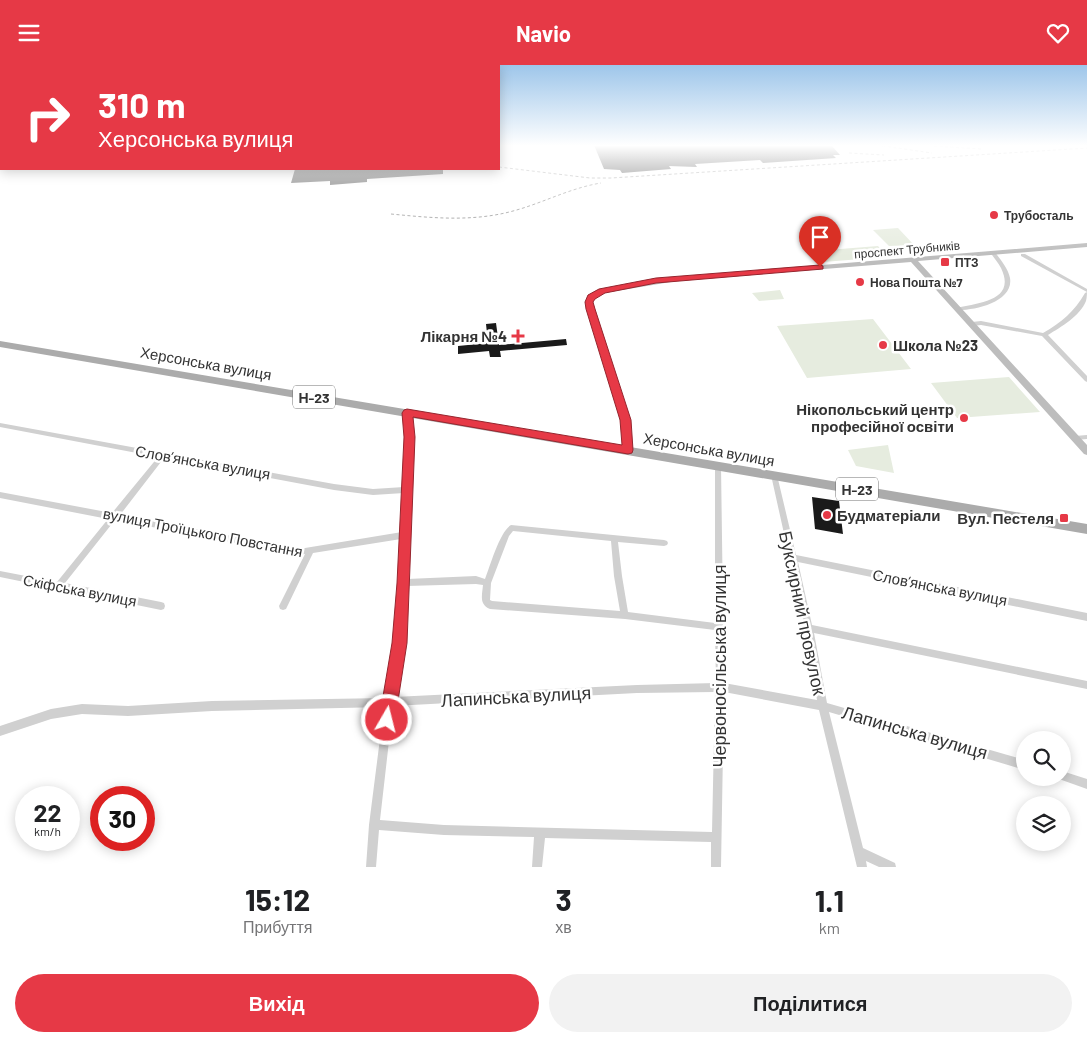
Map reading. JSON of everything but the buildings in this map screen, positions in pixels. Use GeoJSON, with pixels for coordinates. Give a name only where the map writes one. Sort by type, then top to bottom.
{"type":"FeatureCollection","features":[{"type":"Feature","properties":{"kind":"main road","name":"проспект Трубників"},"geometry":{"type":"LineString","coordinates":[[628,450],[625,420],[589,302],[596,294],[623,286],[663,280],[1087,245]]}},
{"type":"Feature","properties":{"kind":"main road"},"geometry":{"type":"LineString","coordinates":[[912,259],[1087,451]]}},
{"type":"Feature","properties":{"kind":"main road","name":"Херсонська вулиця"},"geometry":{"type":"LineString","coordinates":[[0,344],[1087,529]]}},
{"type":"Feature","properties":{"kind":"street"},"geometry":{"type":"LineString","coordinates":[[958,309],[984,305],[1004,294],[1008,285],[1008,275],[1003,265],[992,252]]}},
{"type":"Feature","properties":{"kind":"street"},"geometry":{"type":"LineString","coordinates":[[1023,255],[1087,292],[1083,304],[1071,315],[1068,321],[1044,335]]}},
{"type":"Feature","properties":{"kind":"street"},"geometry":{"type":"LineString","coordinates":[[972,324],[981,323],[1044,335],[1087,380]]}},
{"type":"Feature","properties":{"kind":"street"},"geometry":{"type":"LineString","coordinates":[[371,867],[374,825],[389,702],[400,643],[410,437],[407,413]]}},
{"type":"Feature","properties":{"kind":"street","name":"Словʼянська вулиця"},"geometry":{"type":"LineString","coordinates":[[0,425],[358,490],[407,490]]}},
{"type":"Feature","properties":{"kind":"street"},"geometry":{"type":"LineString","coordinates":[[1075,438],[1087,437]]}},
{"type":"Feature","properties":{"kind":"street"},"geometry":{"type":"LineString","coordinates":[[59,585],[163,455]]}},
{"type":"Feature","properties":{"kind":"street","name":"Червоносільська вулиця"},"geometry":{"type":"LineString","coordinates":[[716,867],[720,687],[718,465]]}},
{"type":"Feature","properties":{"kind":"street","name":"Буксирний провулок"},"geometry":{"type":"LineString","coordinates":[[774,475],[809,629],[822,706],[862,867]]}},
{"type":"Feature","properties":{"kind":"street","name":"вулиця Троїцького Повстання"},"geometry":{"type":"LineString","coordinates":[[0,495],[114,515],[299,552],[310,552],[406,535]]}},
{"type":"Feature","properties":{"kind":"street"},"geometry":{"type":"LineString","coordinates":[[664,543],[511,528],[506,534],[487,583],[486,602],[490,605],[625,615],[719,627]]}},
{"type":"Feature","properties":{"kind":"street"},"geometry":{"type":"LineString","coordinates":[[614,538],[625,615]]}},
{"type":"Feature","properties":{"kind":"street"},"geometry":{"type":"LineString","coordinates":[[283,606],[310,552]]}},
{"type":"Feature","properties":{"kind":"street","name":"Словʼянська вулиця"},"geometry":{"type":"LineString","coordinates":[[793,558],[1087,617]]}},
{"type":"Feature","properties":{"kind":"street","name":"Скіфська вулиця"},"geometry":{"type":"LineString","coordinates":[[0,574],[161,606]]}},
{"type":"Feature","properties":{"kind":"street"},"geometry":{"type":"LineString","coordinates":[[404,583],[476,580],[487,583]]}},
{"type":"Feature","properties":{"kind":"street"},"geometry":{"type":"LineString","coordinates":[[809,629],[1087,685]]}},
{"type":"Feature","properties":{"kind":"street","name":"Лапинська вулиця"},"geometry":{"type":"LineString","coordinates":[[0,731],[51,714],[82,709],[128,711],[212,706],[389,702],[636,689],[720,687],[822,706],[1016,762]]}},
{"type":"Feature","properties":{"kind":"street"},"geometry":{"type":"LineString","coordinates":[[1071,779],[1087,784]]}},
{"type":"Feature","properties":{"kind":"street"},"geometry":{"type":"LineString","coordinates":[[374,825],[717,837]]}},
{"type":"Feature","properties":{"kind":"street"},"geometry":{"type":"LineString","coordinates":[[538,867],[540,832]]}},
{"type":"Feature","properties":{"kind":"street"},"geometry":{"type":"LineString","coordinates":[[858,852],[891,867]]}},
{"type":"Feature","properties":{"kind":"shaded area"},"geometry":{"type":"Polygon","coordinates":[[[898,228],[914,245],[889,246],[873,230],[898,228]]]}},
{"type":"Feature","properties":{"kind":"shaded area"},"geometry":{"type":"Polygon","coordinates":[[[878,246],[887,257],[823,262],[815,251],[878,246]]]}},
{"type":"Feature","properties":{"kind":"shaded area"},"geometry":{"type":"Polygon","coordinates":[[[780,290],[784,299],[759,301],[752,293],[780,290]]]}},
{"type":"Feature","properties":{"kind":"shaded area"},"geometry":{"type":"Polygon","coordinates":[[[873,319],[911,369],[807,378],[777,326],[873,319]]]}},
{"type":"Feature","properties":{"kind":"shaded area"},"geometry":{"type":"Polygon","coordinates":[[[1009,377],[1040,412],[957,418],[931,383],[1009,377]]]}},
{"type":"Feature","properties":{"kind":"shaded area"},"geometry":{"type":"Polygon","coordinates":[[[888,445],[894,473],[856,466],[848,450],[888,445]]]}},
{"type":"Feature","properties":{"kind":"railway"},"geometry":{"type":"LineString","coordinates":[[391,214],[452,218],[483,217],[524,208],[578,188],[601,183]]}},
{"type":"Feature","properties":{"kind":"place","name":"Трубосталь"},"geometry":{"type":"Point","coordinates":[994,215]}},
{"type":"Feature","properties":{"kind":"place","name":"ПТЗ"},"geometry":{"type":"Point","coordinates":[945,262]}},
{"type":"Feature","properties":{"kind":"place","name":"Нова Пошта №7"},"geometry":{"type":"Point","coordinates":[860,282]}},
{"type":"Feature","properties":{"kind":"place","name":"Лікарня №4"},"geometry":{"type":"Point","coordinates":[518,336]}},
{"type":"Feature","properties":{"kind":"place","name":"Школа №23"},"geometry":{"type":"Point","coordinates":[883,345]}},
{"type":"Feature","properties":{"kind":"place","name":"Нікопольський центр професійної освіти"},"geometry":{"type":"Point","coordinates":[964,418]}},
{"type":"Feature","properties":{"kind":"place","name":"Будматеріали"},"geometry":{"type":"Point","coordinates":[827,515]}},
{"type":"Feature","properties":{"kind":"place","name":"Вул. Пестеля"},"geometry":{"type":"Point","coordinates":[1064,518]}},
{"type":"Feature","properties":{"kind":"route"},"geometry":{"type":"LineString","coordinates":[[387,720],[400,643],[404,583],[410,437],[407,413],[628,450],[625,420],[598,329],[590,309],[589,302],[591,297],[602,291],[656,281],[820,267]]}}]}
